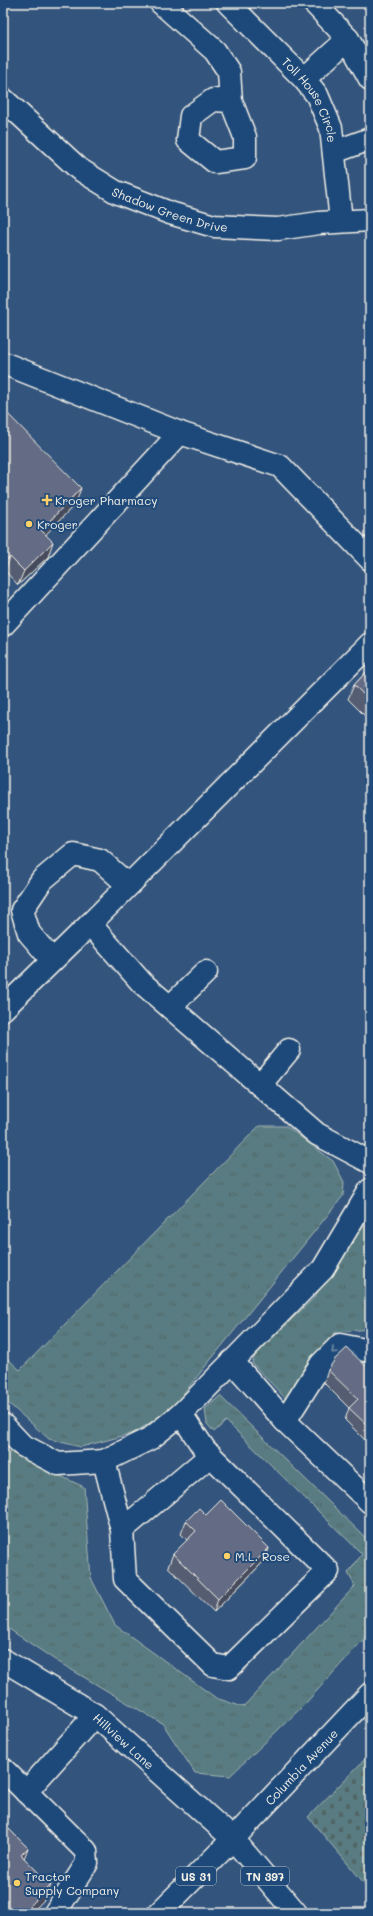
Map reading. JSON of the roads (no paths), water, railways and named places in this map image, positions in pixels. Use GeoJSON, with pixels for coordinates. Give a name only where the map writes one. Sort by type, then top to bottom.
{"type":"FeatureCollection","features":[{"type":"Feature","properties":{"kind":"street"},"geometry":{"type":"LineString","coordinates":[[161,3],[215,51],[229,72],[231,101]]}},
{"type":"Feature","properties":{"kind":"street","name":"Toll House Circle"},"geometry":{"type":"LineString","coordinates":[[228,3],[304,79],[317,95],[331,128],[342,222]]}},
{"type":"Feature","properties":{"kind":"street"},"geometry":{"type":"LineString","coordinates":[[314,3],[348,39],[370,79]]}},
{"type":"Feature","properties":{"kind":"street"},"geometry":{"type":"LineString","coordinates":[[304,79],[348,39]]}},
{"type":"Feature","properties":{"kind":"street","name":"Shadow Green Drive"},"geometry":{"type":"LineString","coordinates":[[3,99],[79,169],[116,192],[170,213],[214,226],[278,230],[318,223],[370,220]]}},
{"type":"Feature","properties":{"kind":"street"},"geometry":{"type":"LineString","coordinates":[[334,152],[370,139]]}},
{"type":"Feature","properties":{"kind":"street"},"geometry":{"type":"LineString","coordinates":[[3,363],[180,433],[280,466],[370,559]]}},
{"type":"Feature","properties":{"kind":"street"},"geometry":{"type":"LineString","coordinates":[[3,625],[180,433]]}},
{"type":"Feature","properties":{"kind":"street"},"geometry":{"type":"LineString","coordinates":[[3,1009],[370,644]]}},
{"type":"Feature","properties":{"kind":"street"},"geometry":{"type":"LineString","coordinates":[[52,960],[29,933],[22,910],[42,880],[73,854],[100,860],[128,885]]}},
{"type":"Feature","properties":{"kind":"street"},"geometry":{"type":"LineString","coordinates":[[90,924],[142,983],[317,1134],[370,1162]]}},
{"type":"Feature","properties":{"kind":"street"},"geometry":{"type":"LineString","coordinates":[[170,1007],[206,972]]}},
{"type":"Feature","properties":{"kind":"street"},"geometry":{"type":"LineString","coordinates":[[260,1085],[290,1050]]}},
{"type":"Feature","properties":{"kind":"street"},"geometry":{"type":"LineString","coordinates":[[3,1425],[22,1445],[58,1464],[104,1461],[152,1438],[181,1414],[323,1269],[370,1190]]}},
{"type":"Feature","properties":{"kind":"street"},"geometry":{"type":"LineString","coordinates":[[285,1421],[320,1364],[340,1345],[370,1350]]}},
{"type":"Feature","properties":{"kind":"street"},"geometry":{"type":"LineString","coordinates":[[232,1361],[285,1421],[370,1502]]}},
{"type":"Feature","properties":{"kind":"street"},"geometry":{"type":"LineString","coordinates":[[104,1461],[122,1530],[125,1579],[213,1665],[229,1668],[328,1571],[205,1450],[181,1414]]}},
{"type":"Feature","properties":{"kind":"street"},"geometry":{"type":"LineString","coordinates":[[122,1530],[211,1456]]}},
{"type":"Feature","properties":{"kind":"street","name":"Hillview Lane"},"geometry":{"type":"LineString","coordinates":[[3,1660],[95,1715],[233,1839]]}},
{"type":"Feature","properties":{"kind":"street","name":"Columbia Avenue"},"geometry":{"type":"LineString","coordinates":[[233,1839],[370,1694]]}},
{"type":"Feature","properties":{"kind":"street"},"geometry":{"type":"LineString","coordinates":[[26,1792],[95,1715]]}},
{"type":"Feature","properties":{"kind":"street"},"geometry":{"type":"LineString","coordinates":[[3,1768],[86,1851],[87,1863],[55,1913]]}},
{"type":"Feature","properties":{"kind":"street","name":"US 31"},"geometry":{"type":"LineString","coordinates":[[159,1913],[233,1839]]}},
{"type":"Feature","properties":{"kind":"street","name":"TN 397"},"geometry":{"type":"LineString","coordinates":[[233,1839],[296,1913]]}},
{"type":"Feature","properties":{"kind":"place","name":"Kroger Pharmacy"},"geometry":{"type":"Point","coordinates":[47,500]}},
{"type":"Feature","properties":{"kind":"place","name":"Kroger"},"geometry":{"type":"Point","coordinates":[29,524]}},
{"type":"Feature","properties":{"kind":"place","name":"M.L. Rose"},"geometry":{"type":"Point","coordinates":[227,1556]}},
{"type":"Feature","properties":{"kind":"place","name":"Tractor Supply Company"},"geometry":{"type":"Point","coordinates":[17,1883]}}]}
